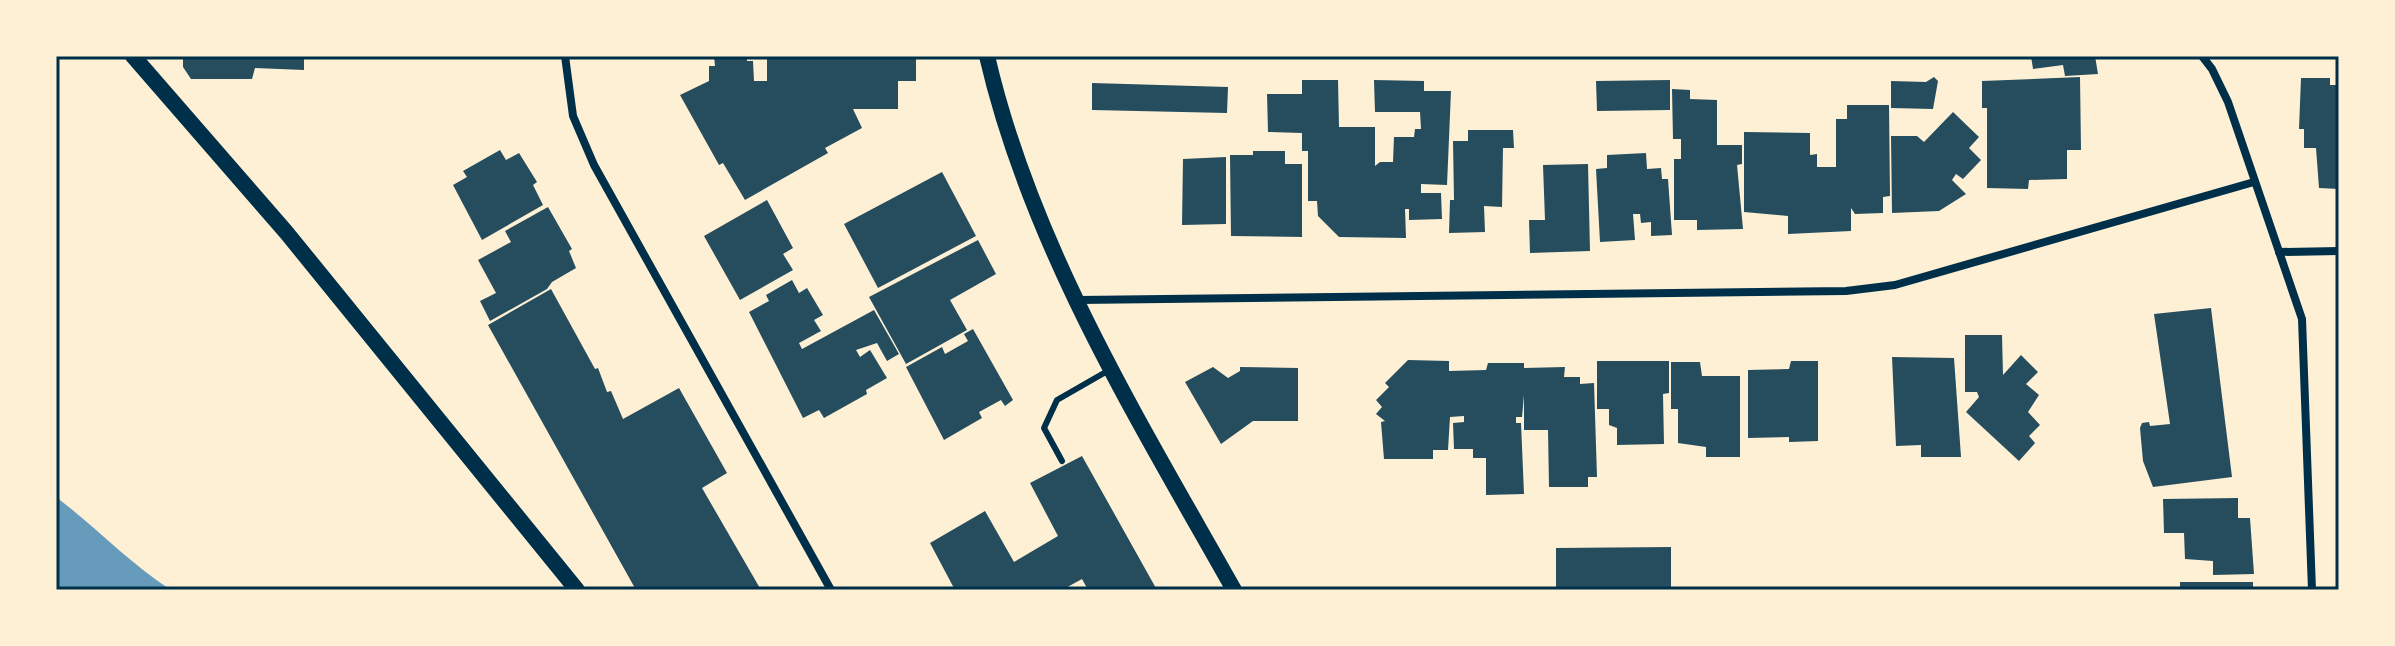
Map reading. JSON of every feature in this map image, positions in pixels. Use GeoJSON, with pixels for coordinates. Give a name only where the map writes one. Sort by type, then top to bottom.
{"type":"FeatureCollection","features":[{"type":"Feature","properties":{"kind":"main road"},"geometry":{"type":"LineString","coordinates":[[133,56],[277,221],[577,590]]}},
{"type":"Feature","properties":{"kind":"main road"},"geometry":{"type":"LineString","coordinates":[[987,56],[1015,151],[1078,300],[1111,369],[1234,590]]}},
{"type":"Feature","properties":{"kind":"street"},"geometry":{"type":"LineString","coordinates":[[565,56],[573,116],[594,165],[831,590]]}},
{"type":"Feature","properties":{"kind":"street"},"geometry":{"type":"LineString","coordinates":[[2202,56],[2228,102],[2299,308],[2305,340],[2312,590]]}},
{"type":"Feature","properties":{"kind":"street"},"geometry":{"type":"LineString","coordinates":[[1078,300],[1846,291],[1920,278],[2254,182]]}},
{"type":"Feature","properties":{"kind":"street"},"geometry":{"type":"LineString","coordinates":[[2279,252],[2339,251]]}},
{"type":"Feature","properties":{"kind":"lane"},"geometry":{"type":"LineString","coordinates":[[1062,461],[1044,428],[1057,400],[1111,369]]}},
{"type":"Feature","properties":{"kind":"water"},"geometry":{"type":"Polygon","coordinates":[[[56,497],[141,568],[171,590],[56,590],[56,497]]]}},
{"type":"Feature","properties":{"kind":"building"},"geometry":{"type":"Polygon","coordinates":[[[183,56],[304,56],[304,70],[255,68],[252,79],[191,79],[183,67],[183,56]]]}},
{"type":"Feature","properties":{"kind":"building"},"geometry":{"type":"Polygon","coordinates":[[[714,56],[747,56],[747,61],[753,61],[754,81],[767,81],[767,56],[916,56],[916,81],[898,81],[898,109],[853,109],[862,128],[825,148],[828,153],[745,200],[723,163],[719,165],[680,95],[709,81],[709,66],[715,66],[714,56]]]}},
{"type":"Feature","properties":{"kind":"building"},"geometry":{"type":"Polygon","coordinates":[[[2031,56],[2095,56],[2098,74],[2065,76],[2063,65],[2033,69],[2031,56]]]}},
{"type":"Feature","properties":{"kind":"building"},"geometry":{"type":"Polygon","coordinates":[[[1934,77],[1938,81],[1933,109],[1891,108],[1891,81],[1926,82],[1934,77]]]}},
{"type":"Feature","properties":{"kind":"building"},"geometry":{"type":"Polygon","coordinates":[[[2080,77],[2081,150],[2067,150],[2067,179],[2029,180],[2028,189],[1987,188],[1987,108],[1982,108],[1982,81],[2080,77]]]}},
{"type":"Feature","properties":{"kind":"building"},"geometry":{"type":"Polygon","coordinates":[[[2301,78],[2330,78],[2330,85],[2339,85],[2339,189],[2319,188],[2316,148],[2304,148],[2304,129],[2299,129],[2301,78]]]}},
{"type":"Feature","properties":{"kind":"building"},"geometry":{"type":"Polygon","coordinates":[[[1302,80],[1338,80],[1339,127],[1375,127],[1375,166],[1380,162],[1393,162],[1394,137],[1414,137],[1415,129],[1421,129],[1420,112],[1375,112],[1374,80],[1424,81],[1424,91],[1451,91],[1447,185],[1421,184],[1421,193],[1441,193],[1442,219],[1409,220],[1409,209],[1405,209],[1406,238],[1339,237],[1318,216],[1317,201],[1308,201],[1308,151],[1302,151],[1302,133],[1268,132],[1267,94],[1302,94],[1302,80]]]}},
{"type":"Feature","properties":{"kind":"building"},"geometry":{"type":"Polygon","coordinates":[[[1670,80],[1670,110],[1597,111],[1596,81],[1670,80]]]}},
{"type":"Feature","properties":{"kind":"building"},"geometry":{"type":"Polygon","coordinates":[[[1092,83],[1228,87],[1227,113],[1092,110],[1092,83]]]}},
{"type":"Feature","properties":{"kind":"building"},"geometry":{"type":"Polygon","coordinates":[[[1672,89],[1690,90],[1690,99],[1717,100],[1717,145],[1742,145],[1742,164],[1737,165],[1743,229],[1697,230],[1697,220],[1674,220],[1674,159],[1681,159],[1681,139],[1673,139],[1672,89]]]}},
{"type":"Feature","properties":{"kind":"building"},"geometry":{"type":"Polygon","coordinates":[[[1847,105],[1889,105],[1890,196],[1883,197],[1883,213],[1855,214],[1851,208],[1851,231],[1788,234],[1788,216],[1744,212],[1744,132],[1810,133],[1810,155],[1817,154],[1817,167],[1836,167],[1836,119],[1847,119],[1847,105]]]}},
{"type":"Feature","properties":{"kind":"building"},"geometry":{"type":"Polygon","coordinates":[[[1953,112],[1979,137],[1969,148],[1981,160],[1963,179],[1956,174],[1952,180],[1966,194],[1939,211],[1892,213],[1891,136],[1917,136],[1924,142],[1953,112]]]}},
{"type":"Feature","properties":{"kind":"building"},"geometry":{"type":"Polygon","coordinates":[[[1468,130],[1513,130],[1514,148],[1503,148],[1502,207],[1484,206],[1485,232],[1449,233],[1450,200],[1454,200],[1453,141],[1468,141],[1468,130]]]}},
{"type":"Feature","properties":{"kind":"building"},"geometry":{"type":"Polygon","coordinates":[[[500,150],[506,160],[519,153],[537,182],[533,185],[543,205],[482,240],[453,185],[467,177],[463,171],[500,150]]]}},
{"type":"Feature","properties":{"kind":"building"},"geometry":{"type":"Polygon","coordinates":[[[1253,151],[1285,151],[1285,164],[1302,164],[1302,237],[1231,236],[1230,155],[1253,155],[1253,151]]]}},
{"type":"Feature","properties":{"kind":"building"},"geometry":{"type":"Polygon","coordinates":[[[1646,153],[1647,169],[1661,168],[1662,179],[1668,179],[1672,235],[1651,236],[1651,222],[1641,223],[1640,214],[1633,214],[1635,240],[1600,242],[1596,169],[1607,168],[1607,155],[1646,153]]]}},
{"type":"Feature","properties":{"kind":"building"},"geometry":{"type":"Polygon","coordinates":[[[1226,157],[1226,224],[1182,225],[1183,159],[1226,157]]]}},
{"type":"Feature","properties":{"kind":"building"},"geometry":{"type":"Polygon","coordinates":[[[1588,164],[1590,251],[1530,253],[1529,220],[1545,220],[1543,165],[1588,164]]]}},
{"type":"Feature","properties":{"kind":"building"},"geometry":{"type":"Polygon","coordinates":[[[942,172],[976,236],[878,288],[844,224],[942,172]]]}},
{"type":"Feature","properties":{"kind":"building"},"geometry":{"type":"Polygon","coordinates":[[[767,200],[793,248],[783,254],[793,270],[740,300],[704,236],[767,200]]]}},
{"type":"Feature","properties":{"kind":"building"},"geometry":{"type":"Polygon","coordinates":[[[548,207],[572,249],[569,251],[576,268],[552,282],[547,289],[490,321],[480,301],[496,293],[478,260],[511,242],[505,231],[548,207]]]}},
{"type":"Feature","properties":{"kind":"building"},"geometry":{"type":"Polygon","coordinates":[[[978,240],[996,274],[950,300],[967,330],[906,364],[869,297],[978,240]]]}},
{"type":"Feature","properties":{"kind":"building"},"geometry":{"type":"Polygon","coordinates":[[[792,280],[799,293],[807,288],[823,315],[814,320],[821,331],[799,343],[802,349],[874,310],[899,354],[887,361],[877,343],[856,350],[860,357],[870,350],[887,378],[866,390],[867,394],[824,418],[819,410],[803,418],[749,312],[769,301],[766,295],[792,280]]]}},
{"type":"Feature","properties":{"kind":"building"},"geometry":{"type":"Polygon","coordinates":[[[551,289],[595,369],[598,368],[607,392],[611,391],[623,419],[679,388],[727,473],[702,488],[761,590],[636,590],[488,325],[551,289]]]}},
{"type":"Feature","properties":{"kind":"building"},"geometry":{"type":"Polygon","coordinates":[[[2211,308],[2232,477],[2153,487],[2143,461],[2140,428],[2142,423],[2149,422],[2150,426],[2170,424],[2154,314],[2211,308]]]}},
{"type":"Feature","properties":{"kind":"building"},"geometry":{"type":"Polygon","coordinates":[[[973,329],[1013,400],[1005,406],[1001,400],[979,412],[982,418],[944,440],[906,367],[942,347],[945,354],[968,341],[964,334],[973,329]]]}},
{"type":"Feature","properties":{"kind":"building"},"geometry":{"type":"Polygon","coordinates":[[[1965,335],[2002,335],[2003,375],[2021,355],[2038,372],[2026,384],[2039,395],[2028,412],[2040,425],[2029,436],[2035,443],[2019,461],[1966,412],[1979,397],[1977,392],[1965,392],[1965,335]]]}},
{"type":"Feature","properties":{"kind":"building"},"geometry":{"type":"Polygon","coordinates":[[[1892,357],[1954,358],[1961,457],[1921,457],[1921,445],[1896,446],[1892,357]]]}},
{"type":"Feature","properties":{"kind":"building"},"geometry":{"type":"Polygon","coordinates":[[[1408,360],[1449,361],[1449,371],[1486,370],[1488,363],[1524,363],[1524,368],[1565,367],[1564,377],[1580,377],[1580,384],[1594,383],[1597,477],[1588,477],[1588,487],[1549,487],[1548,430],[1524,430],[1524,395],[1522,417],[1516,417],[1516,423],[1521,423],[1524,494],[1486,495],[1486,458],[1473,458],[1473,449],[1454,449],[1453,423],[1464,422],[1464,416],[1450,417],[1448,450],[1433,450],[1433,459],[1384,459],[1381,422],[1385,421],[1376,414],[1382,407],[1376,400],[1389,387],[1385,383],[1408,360]]]}},
{"type":"Feature","properties":{"kind":"building"},"geometry":{"type":"Polygon","coordinates":[[[1597,361],[1669,361],[1669,393],[1663,394],[1664,444],[1617,445],[1617,428],[1609,425],[1609,409],[1597,409],[1597,361]]]}},
{"type":"Feature","properties":{"kind":"building"},"geometry":{"type":"Polygon","coordinates":[[[1791,361],[1818,361],[1818,441],[1789,442],[1789,437],[1748,438],[1748,370],[1789,369],[1791,361]]]}},
{"type":"Feature","properties":{"kind":"building"},"geometry":{"type":"Polygon","coordinates":[[[1671,362],[1700,362],[1702,376],[1740,376],[1740,457],[1706,457],[1706,447],[1678,443],[1678,409],[1671,409],[1671,362]]]}},
{"type":"Feature","properties":{"kind":"building"},"geometry":{"type":"Polygon","coordinates":[[[1213,367],[1228,378],[1240,371],[1240,367],[1298,368],[1298,421],[1253,421],[1221,444],[1185,382],[1213,367]]]}},
{"type":"Feature","properties":{"kind":"building"},"geometry":{"type":"Polygon","coordinates":[[[1082,456],[1157,590],[1088,590],[1082,579],[1062,590],[955,590],[930,543],[985,511],[1014,562],[1058,536],[1030,483],[1082,456]]]}},
{"type":"Feature","properties":{"kind":"building"},"geometry":{"type":"Polygon","coordinates":[[[2238,498],[2238,518],[2250,518],[2254,574],[2213,575],[2213,561],[2185,559],[2184,533],[2164,533],[2163,499],[2238,498]]]}},
{"type":"Feature","properties":{"kind":"building"},"geometry":{"type":"Polygon","coordinates":[[[1671,547],[1671,590],[1556,590],[1556,548],[1671,547]]]}},
{"type":"Feature","properties":{"kind":"building"},"geometry":{"type":"Polygon","coordinates":[[[2180,582],[2253,582],[2253,590],[2180,590],[2180,582]]]}}]}
